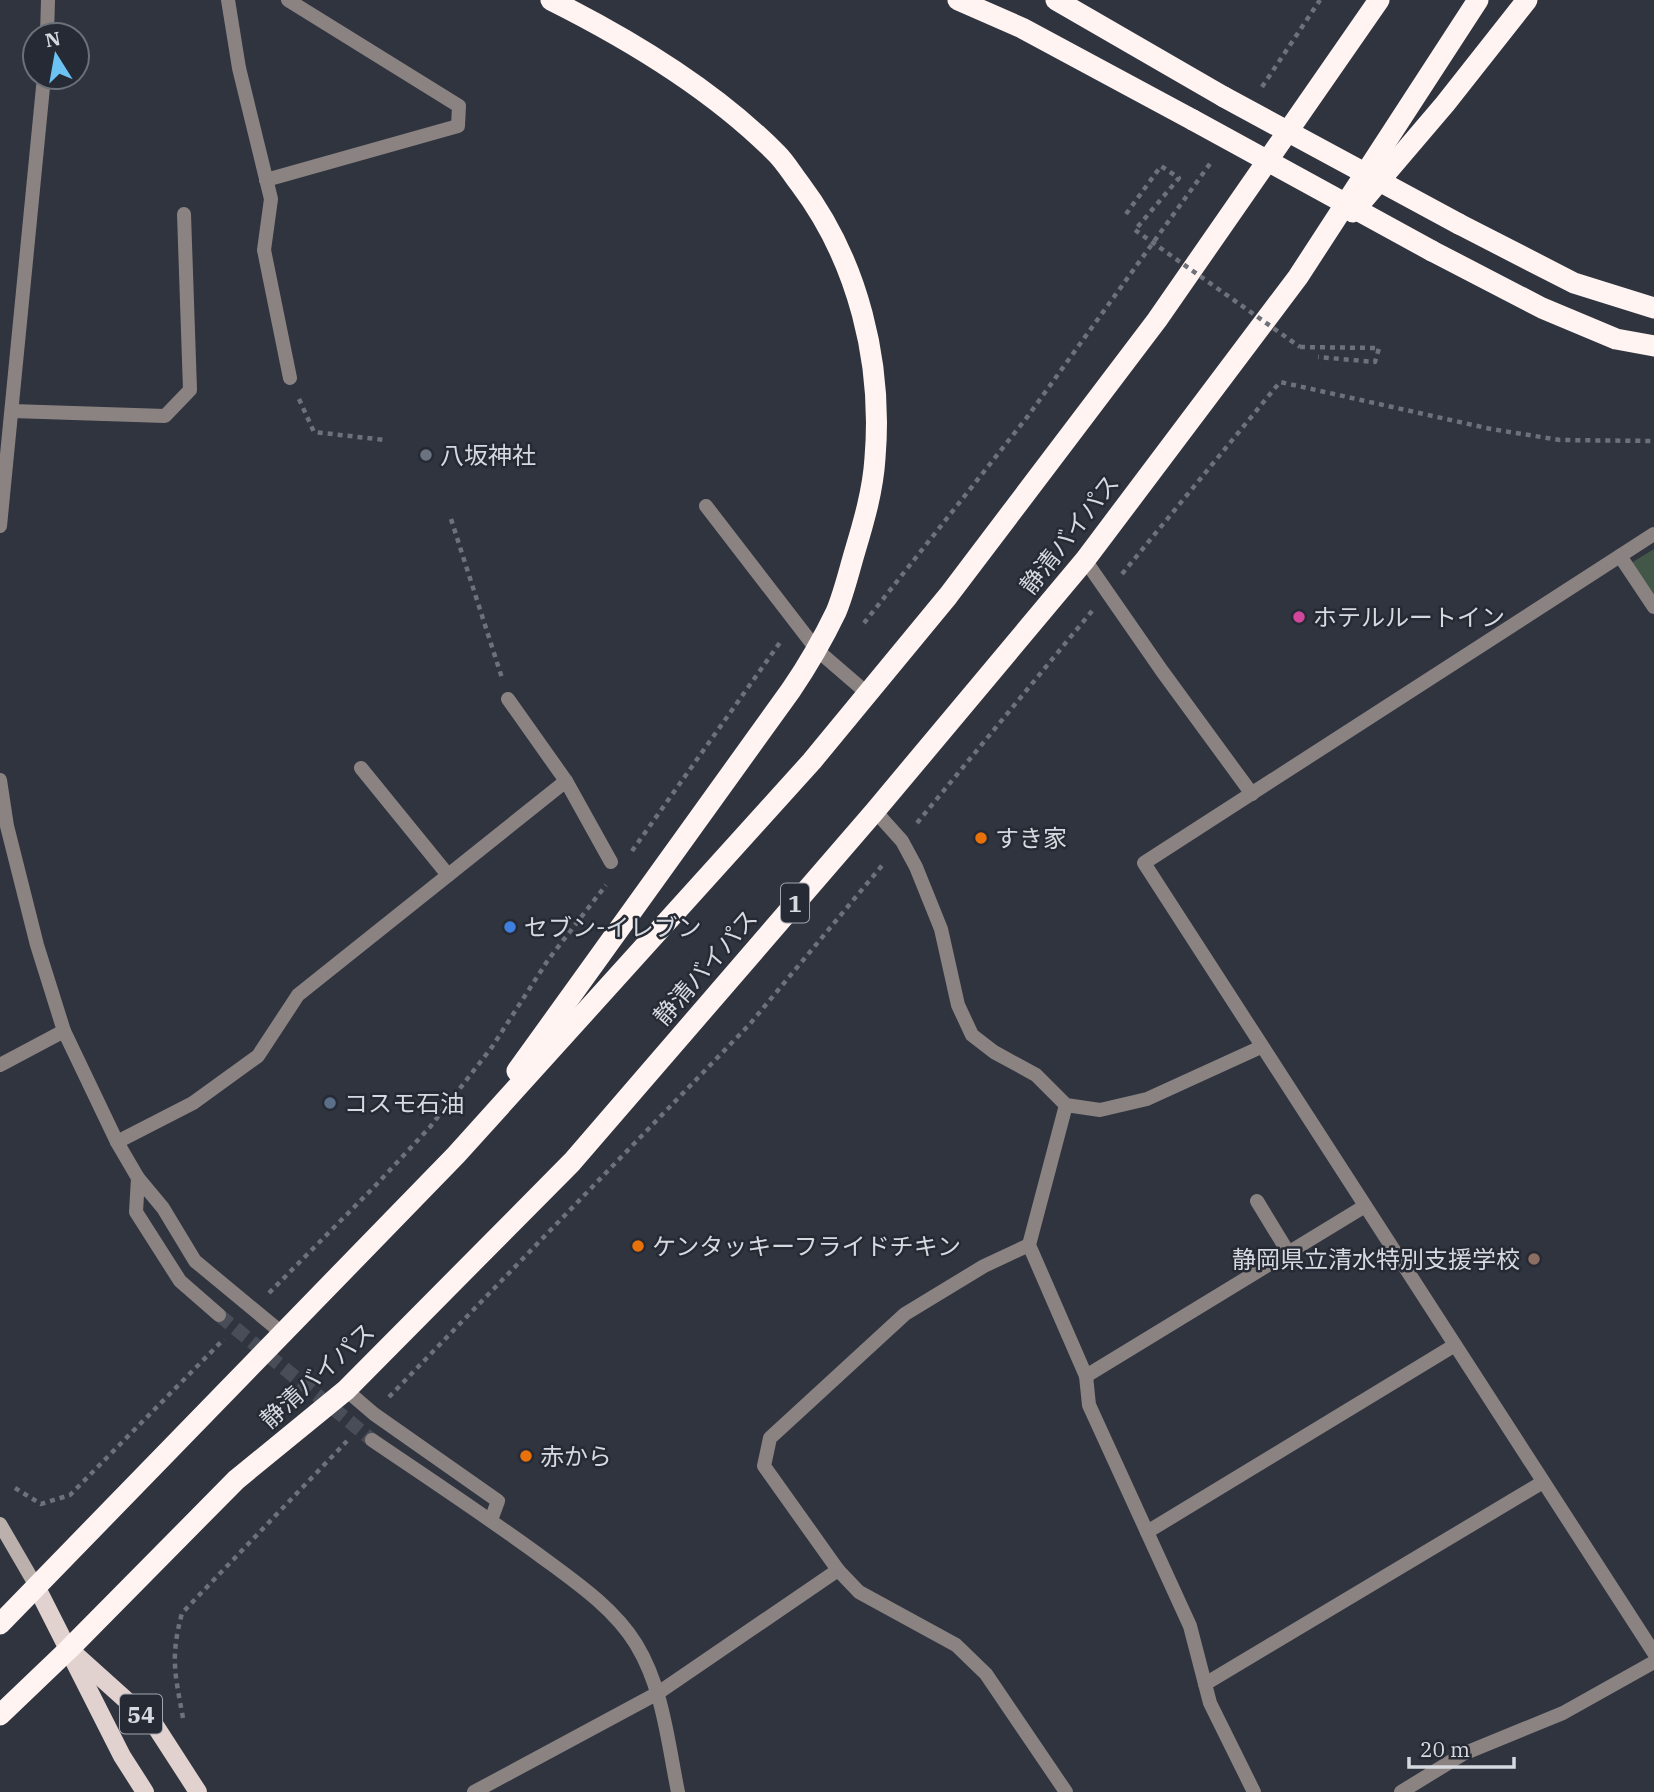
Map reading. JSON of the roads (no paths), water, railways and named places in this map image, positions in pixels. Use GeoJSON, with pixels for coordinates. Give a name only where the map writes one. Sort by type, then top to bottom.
{"type":"FeatureCollection","features":[{"type":"Feature","properties":{"kind":"highway"},"geometry":{"type":"LineString","coordinates":[[456,1155],[791,690],[817,650],[837,609],[852,562],[867,509],[875,459],[876,410],[870,351],[857,294],[842,253],[816,205],[778,155],[718,102],[644,53],[551,0]]}},
{"type":"Feature","properties":{"kind":"highway"},"geometry":{"type":"LineString","coordinates":[[958,0],[1021,28],[1542,308],[1616,339],[1654,346]]}},
{"type":"Feature","properties":{"kind":"highway"},"geometry":{"type":"LineString","coordinates":[[1056,0],[1224,97],[1459,224],[1574,283],[1654,308]]}},
{"type":"Feature","properties":{"kind":"highway","name":"静清バイパス"},"geometry":{"type":"LineString","coordinates":[[0,1624],[456,1155],[812,761],[948,596],[1157,320],[1379,0]]}},
{"type":"Feature","properties":{"kind":"highway","name":"静清バイパス"},"geometry":{"type":"LineString","coordinates":[[1,1714],[69,1649],[236,1479],[346,1390],[572,1162],[875,811],[1084,560],[1298,277],[1478,0]]}},
{"type":"Feature","properties":{"kind":"highway"},"geometry":{"type":"LineString","coordinates":[[1298,277],[1445,104],[1527,0]]}},
{"type":"Feature","properties":{"kind":"main road","name":"54"},"geometry":{"type":"LineString","coordinates":[[36,1586],[122,1756],[145,1792]]}},
{"type":"Feature","properties":{"kind":"main road","name":"54"},"geometry":{"type":"LineString","coordinates":[[69,1649],[156,1727],[198,1792]]}},
{"type":"Feature","properties":{"kind":"street"},"geometry":{"type":"LineString","coordinates":[[47,21],[48,0]]}},
{"type":"Feature","properties":{"kind":"street"},"geometry":{"type":"LineString","coordinates":[[228,0],[239,68],[271,199],[264,250],[290,377]]}},
{"type":"Feature","properties":{"kind":"street"},"geometry":{"type":"LineString","coordinates":[[266,180],[458,126],[459,106],[288,0]]}},
{"type":"Feature","properties":{"kind":"street"},"geometry":{"type":"LineString","coordinates":[[0,526],[12,411],[7,383],[42,91]]}},
{"type":"Feature","properties":{"kind":"street"},"geometry":{"type":"LineString","coordinates":[[12,411],[166,416],[190,390],[184,214]]}},
{"type":"Feature","properties":{"kind":"street"},"geometry":{"type":"LineString","coordinates":[[706,506],[817,650],[868,694]]}},
{"type":"Feature","properties":{"kind":"street"},"geometry":{"type":"LineString","coordinates":[[1654,534],[1143,863],[1654,1653]]}},
{"type":"Feature","properties":{"kind":"street"},"geometry":{"type":"LineString","coordinates":[[1620,556],[1654,607]]}},
{"type":"Feature","properties":{"kind":"street"},"geometry":{"type":"LineString","coordinates":[[1084,560],[1252,794]]}},
{"type":"Feature","properties":{"kind":"street"},"geometry":{"type":"LineString","coordinates":[[508,699],[566,781],[611,862]]}},
{"type":"Feature","properties":{"kind":"street"},"geometry":{"type":"LineString","coordinates":[[361,768],[448,875]]}},
{"type":"Feature","properties":{"kind":"street"},"geometry":{"type":"LineString","coordinates":[[0,780],[10,839],[37,945],[64,1031],[117,1142],[138,1178],[163,1208],[195,1261],[282,1333]]}},
{"type":"Feature","properties":{"kind":"street"},"geometry":{"type":"LineString","coordinates":[[117,1142],[192,1103],[258,1056],[298,995],[566,781]]}},
{"type":"Feature","properties":{"kind":"street"},"geometry":{"type":"LineString","coordinates":[[875,811],[901,841],[916,867],[940,929],[958,1005],[972,1035],[995,1052],[1036,1075],[1066,1105],[1100,1110],[1147,1099],[1261,1047]]}},
{"type":"Feature","properties":{"kind":"street"},"geometry":{"type":"LineString","coordinates":[[0,1065],[64,1031]]}},
{"type":"Feature","properties":{"kind":"street"},"geometry":{"type":"LineString","coordinates":[[1066,1105],[1029,1245],[1086,1376],[1089,1405],[1190,1626],[1210,1703],[1254,1792]]}},
{"type":"Feature","properties":{"kind":"street"},"geometry":{"type":"LineString","coordinates":[[138,1178],[136,1212],[180,1281],[219,1315]]}},
{"type":"Feature","properties":{"kind":"street"},"geometry":{"type":"LineString","coordinates":[[1257,1201],[1288,1252]]}},
{"type":"Feature","properties":{"kind":"street"},"geometry":{"type":"LineString","coordinates":[[1086,1376],[1365,1206]]}},
{"type":"Feature","properties":{"kind":"street"},"geometry":{"type":"LineString","coordinates":[[1029,1245],[984,1266],[905,1314],[769,1438],[764,1465],[838,1570],[859,1592],[956,1645],[986,1674],[1066,1792]]}},
{"type":"Feature","properties":{"kind":"street"},"geometry":{"type":"LineString","coordinates":[[1147,1532],[1455,1345]]}},
{"type":"Feature","properties":{"kind":"street"},"geometry":{"type":"LineString","coordinates":[[346,1390],[374,1414],[498,1501],[491,1520]]}},
{"type":"Feature","properties":{"kind":"street"},"geometry":{"type":"LineString","coordinates":[[372,1440],[491,1520],[579,1584],[615,1617],[637,1645],[658,1693],[678,1792]]}},
{"type":"Feature","properties":{"kind":"street"},"geometry":{"type":"LineString","coordinates":[[1205,1684],[1543,1482]]}},
{"type":"Feature","properties":{"kind":"street"},"geometry":{"type":"LineString","coordinates":[[0,1524],[36,1586]]}},
{"type":"Feature","properties":{"kind":"street"},"geometry":{"type":"LineString","coordinates":[[474,1792],[658,1693],[838,1570]]}},
{"type":"Feature","properties":{"kind":"street"},"geometry":{"type":"LineString","coordinates":[[1401,1792],[1463,1754],[1563,1713],[1654,1662]]}},
{"type":"Feature","properties":{"kind":"tunnel"},"geometry":{"type":"LineString","coordinates":[[219,1315],[372,1440]]}},
{"type":"Feature","properties":{"kind":"place","name":"八坂神社"},"geometry":{"type":"Point","coordinates":[426,455]}},
{"type":"Feature","properties":{"kind":"place","name":"ホテルルートイン"},"geometry":{"type":"Point","coordinates":[1299,617]}},
{"type":"Feature","properties":{"kind":"place","name":"すき家"},"geometry":{"type":"Point","coordinates":[981,838]}},
{"type":"Feature","properties":{"kind":"place","name":"セブン-イレブン"},"geometry":{"type":"Point","coordinates":[510,927]}},
{"type":"Feature","properties":{"kind":"place","name":"コスモ石油"},"geometry":{"type":"Point","coordinates":[330,1103]}},
{"type":"Feature","properties":{"kind":"place","name":"ケンタッキーフライドチキン"},"geometry":{"type":"Point","coordinates":[638,1246]}},
{"type":"Feature","properties":{"kind":"place","name":"静岡県立清水特別支援学校"},"geometry":{"type":"Point","coordinates":[1534,1259]}},
{"type":"Feature","properties":{"kind":"place","name":"赤から"},"geometry":{"type":"Point","coordinates":[526,1456]}}]}
